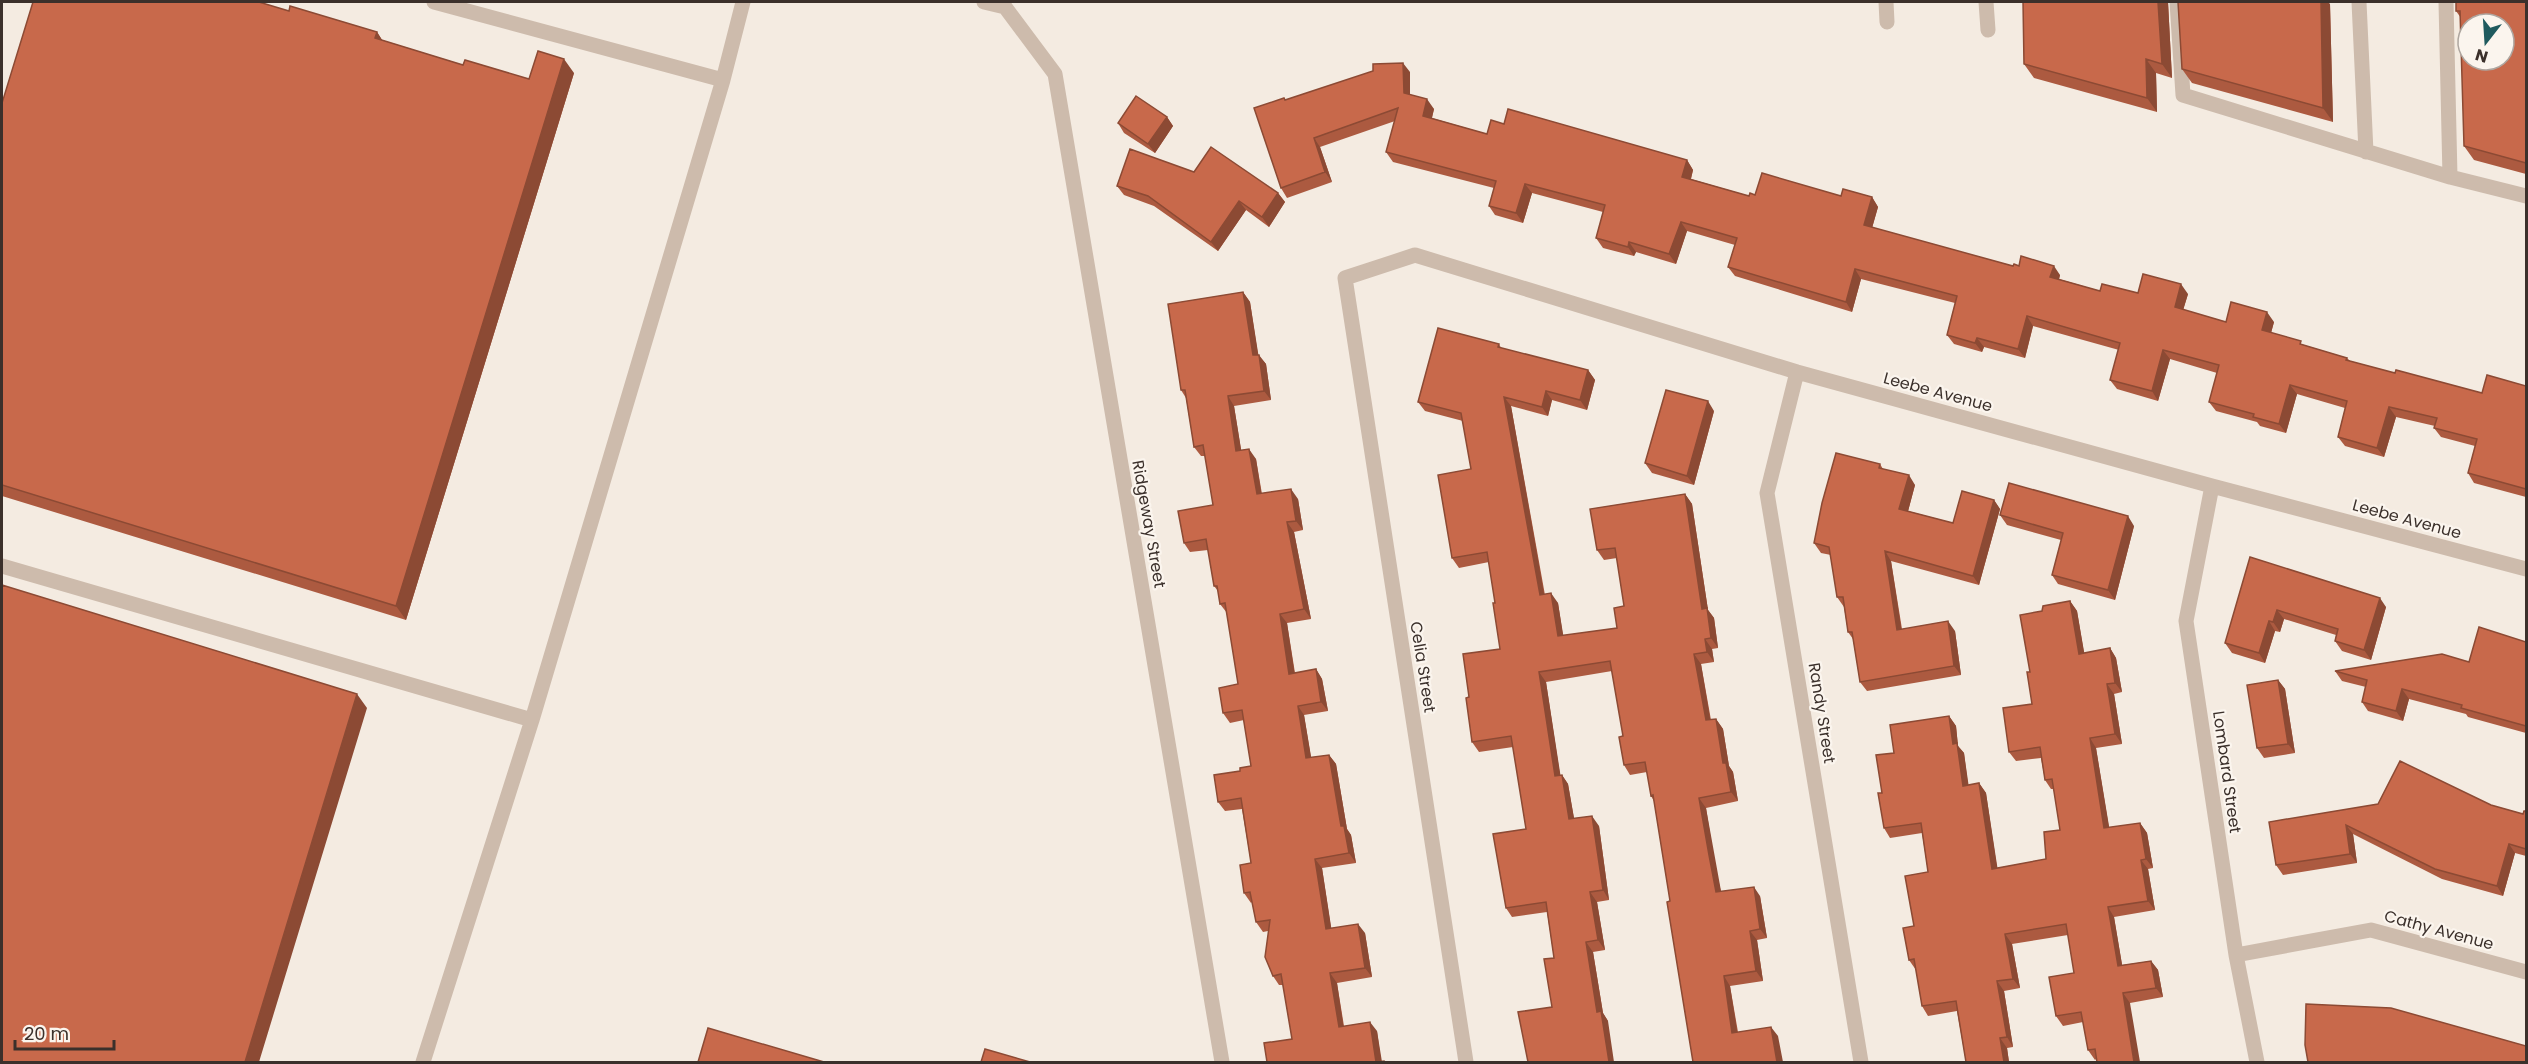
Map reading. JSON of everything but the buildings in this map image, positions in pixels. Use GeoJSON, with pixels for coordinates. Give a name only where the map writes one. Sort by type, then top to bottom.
{"type":"FeatureCollection","features":[{"type":"Feature","properties":{"kind":"street"},"geometry":{"type":"LineString","coordinates":[[434,2],[723,80]]}},
{"type":"Feature","properties":{"kind":"street"},"geometry":{"type":"LineString","coordinates":[[423,1062],[532,720],[723,80],[743,2]]}},
{"type":"Feature","properties":{"kind":"street","name":"Ridgeway Street"},"geometry":{"type":"LineString","coordinates":[[984,2],[1005,7],[1055,74],[1222,1062]]}},
{"type":"Feature","properties":{"kind":"street"},"geometry":{"type":"LineString","coordinates":[[1886,2],[1887,22]]}},
{"type":"Feature","properties":{"kind":"street"},"geometry":{"type":"LineString","coordinates":[[1986,2],[1988,30]]}},
{"type":"Feature","properties":{"kind":"street"},"geometry":{"type":"LineString","coordinates":[[2177,2],[2183,95],[2450,177],[2526,196]]}},
{"type":"Feature","properties":{"kind":"street"},"geometry":{"type":"LineString","coordinates":[[2359,2],[2366,152]]}},
{"type":"Feature","properties":{"kind":"street"},"geometry":{"type":"LineString","coordinates":[[2446,2],[2450,177]]}},
{"type":"Feature","properties":{"kind":"street","name":"Leebe Avenue"},"geometry":{"type":"LineString","coordinates":[[1345,278],[1415,255],[1797,372],[2212,486],[2526,568]]}},
{"type":"Feature","properties":{"kind":"street","name":"Celia Street"},"geometry":{"type":"LineString","coordinates":[[1345,278],[1466,1062]]}},
{"type":"Feature","properties":{"kind":"street","name":"Randy Street"},"geometry":{"type":"LineString","coordinates":[[1797,372],[1767,493],[1861,1062]]}},
{"type":"Feature","properties":{"kind":"street","name":"Lombard Street"},"geometry":{"type":"LineString","coordinates":[[2212,486],[2186,621],[2236,955],[2257,1062]]}},
{"type":"Feature","properties":{"kind":"street"},"geometry":{"type":"LineString","coordinates":[[2,566],[532,720]]}},
{"type":"Feature","properties":{"kind":"street","name":"Cathy Avenue"},"geometry":{"type":"LineString","coordinates":[[2236,955],[2371,930],[2526,972]]}}]}
